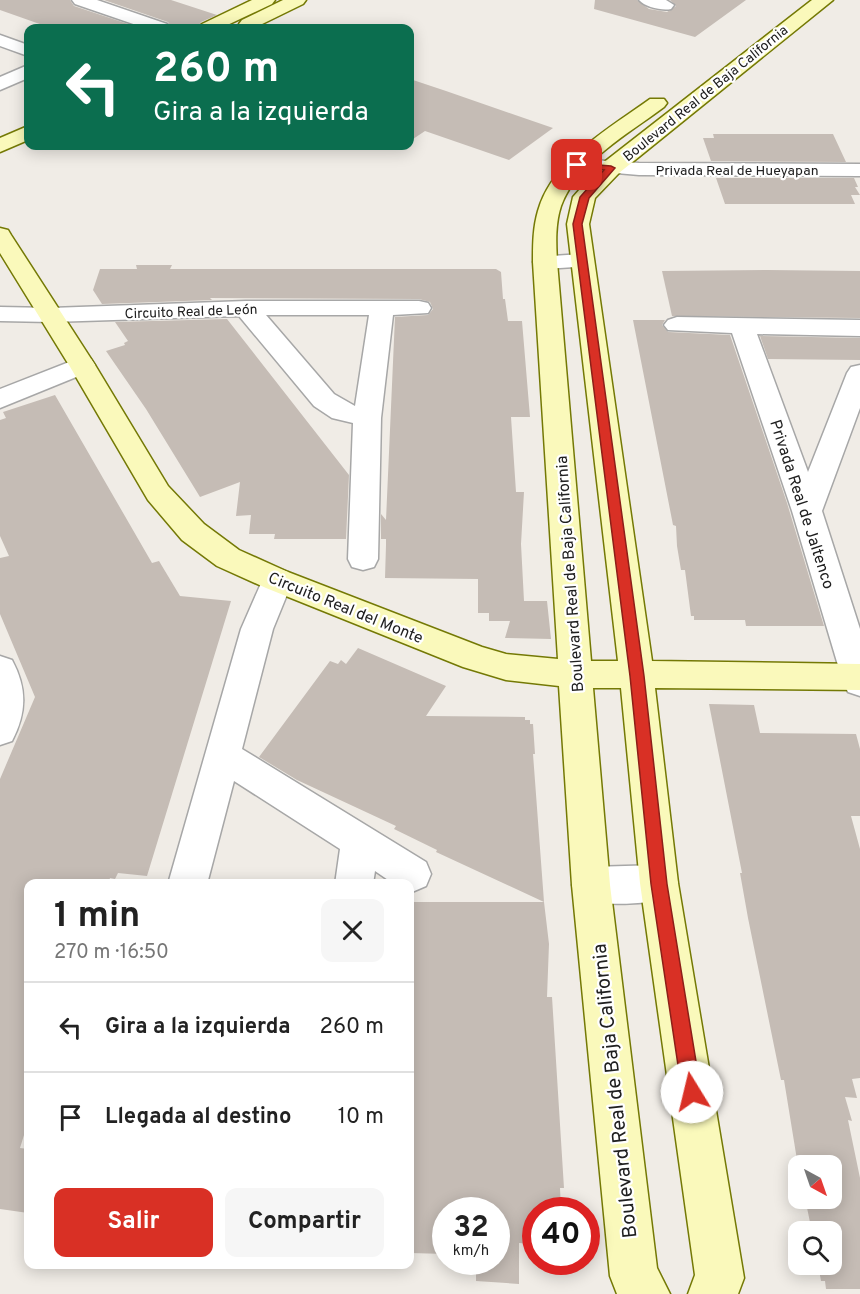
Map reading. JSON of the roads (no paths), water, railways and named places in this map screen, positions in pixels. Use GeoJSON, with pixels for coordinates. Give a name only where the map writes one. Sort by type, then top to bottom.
{"type":"FeatureCollection","features":[{"type":"Feature","properties":{"kind":"street"},"geometry":{"type":"LineString","coordinates":[[81,0],[150,24]]}},
{"type":"Feature","properties":{"kind":"street"},"geometry":{"type":"LineString","coordinates":[[216,24],[266,0]]}},
{"type":"Feature","properties":{"kind":"street"},"geometry":{"type":"LineString","coordinates":[[247,24],[297,0]]}},
{"type":"Feature","properties":{"kind":"street"},"geometry":{"type":"LineString","coordinates":[[648,0],[665,5]]}},
{"type":"Feature","properties":{"kind":"street","name":"Boulevard Real de Baja California"},"geometry":{"type":"LineString","coordinates":[[646,1294],[634,1276],[591,885],[545,262],[545,230],[554,198],[577,165],[788,0]]}},
{"type":"Feature","properties":{"kind":"street","name":"Boulevard Real de Baja California"},"geometry":{"type":"LineString","coordinates":[[712,1294],[720,1278],[659,884],[637,676],[578,224],[584,197],[611,168],[824,0]]}},
{"type":"Feature","properties":{"kind":"street"},"geometry":{"type":"LineString","coordinates":[[130,24],[139,20]]}},
{"type":"Feature","properties":{"kind":"street"},"geometry":{"type":"LineString","coordinates":[[0,40],[24,49]]}},
{"type":"Feature","properties":{"kind":"street"},"geometry":{"type":"LineString","coordinates":[[0,84],[24,73]]}},
{"type":"Feature","properties":{"kind":"street"},"geometry":{"type":"LineString","coordinates":[[0,130],[24,119]]}},
{"type":"Feature","properties":{"kind":"street"},"geometry":{"type":"LineString","coordinates":[[0,146],[24,134]]}},
{"type":"Feature","properties":{"kind":"street","name":"Privada Real de Hueyapan"},"geometry":{"type":"LineString","coordinates":[[577,165],[611,168],[860,170]]}},
{"type":"Feature","properties":{"kind":"street","name":"Circuito Real del Monte"},"geometry":{"type":"LineString","coordinates":[[0,235],[82,365],[158,493],[194,532],[228,558],[277,580],[475,658],[506,667],[577,674],[859,679]]}},
{"type":"Feature","properties":{"kind":"street"},"geometry":{"type":"LineString","coordinates":[[545,262],[582,261]]}},
{"type":"Feature","properties":{"kind":"street"},"geometry":{"type":"LineString","coordinates":[[246,308],[324,400],[342,412],[367,418]]}},
{"type":"Feature","properties":{"kind":"street","name":"Circuito Real de León"},"geometry":{"type":"LineString","coordinates":[[0,314],[51,315],[246,308],[419,308]]}},
{"type":"Feature","properties":{"kind":"street"},"geometry":{"type":"LineString","coordinates":[[363,559],[367,418],[382,308]]}},
{"type":"Feature","properties":{"kind":"street"},"geometry":{"type":"LineString","coordinates":[[677,325],[860,328]]}},
{"type":"Feature","properties":{"kind":"street","name":"Privada Real de Jaltenco"},"geometry":{"type":"LineString","coordinates":[[742,326],[807,511],[859,679]]}},
{"type":"Feature","properties":{"kind":"street"},"geometry":{"type":"LineString","coordinates":[[0,399],[82,365]]}},
{"type":"Feature","properties":{"kind":"street"},"geometry":{"type":"LineString","coordinates":[[807,511],[860,373]]}},
{"type":"Feature","properties":{"kind":"street"},"geometry":{"type":"LineString","coordinates":[[188,879],[257,629],[277,580]]}},
{"type":"Feature","properties":{"kind":"street"},"geometry":{"type":"LineString","coordinates":[[0,669],[8,699],[0,731]]}},
{"type":"Feature","properties":{"kind":"street"},"geometry":{"type":"LineString","coordinates":[[221,754],[412,874]]}},
{"type":"Feature","properties":{"kind":"street"},"geometry":{"type":"LineString","coordinates":[[355,879],[360,841]]}},
{"type":"Feature","properties":{"kind":"street"},"geometry":{"type":"LineString","coordinates":[[591,885],[659,884]]}}]}
